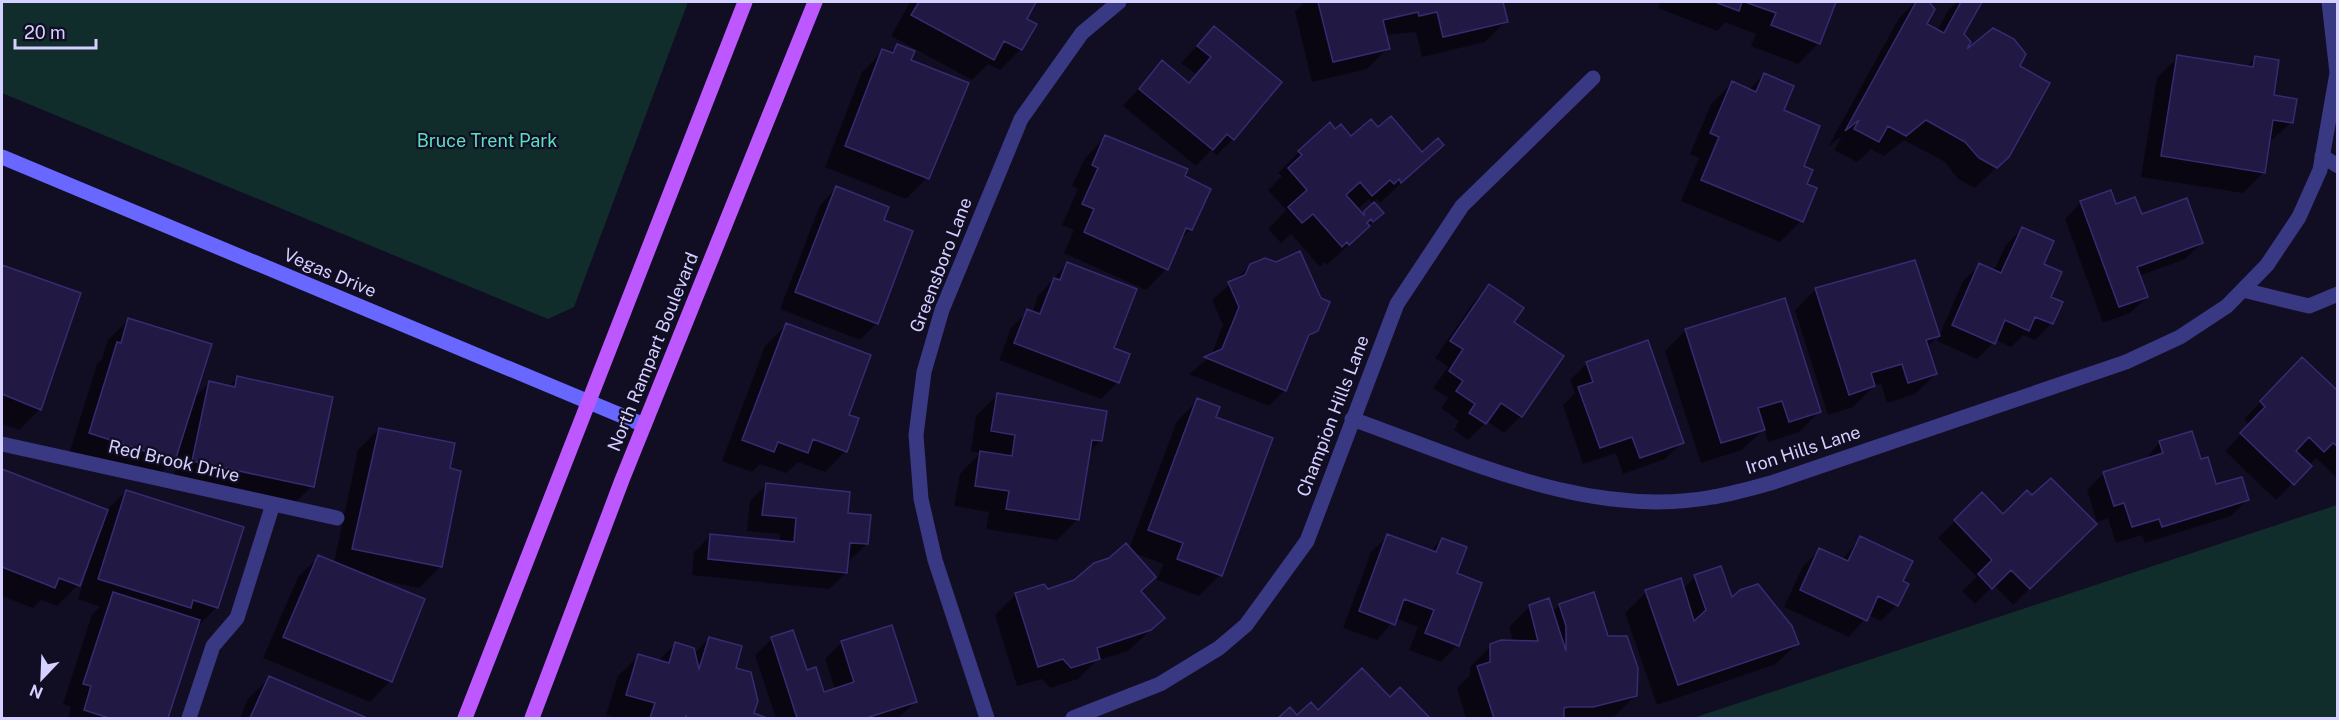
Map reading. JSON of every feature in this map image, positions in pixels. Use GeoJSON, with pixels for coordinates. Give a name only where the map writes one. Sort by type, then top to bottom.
{"type":"FeatureCollection","features":[{"type":"Feature","properties":{"kind":"main road"},"geometry":{"type":"LineString","coordinates":[[465,718],[745,2]]}},
{"type":"Feature","properties":{"kind":"main road","name":"North Rampart Boulevard"},"geometry":{"type":"LineString","coordinates":[[532,718],[644,425],[815,2]]}},
{"type":"Feature","properties":{"kind":"main road","name":"Vegas Drive"},"geometry":{"type":"LineString","coordinates":[[2,158],[644,425]]}},
{"type":"Feature","properties":{"kind":"street","name":"Greensboro Lane"},"geometry":{"type":"LineString","coordinates":[[987,718],[935,561],[921,499],[916,435],[924,372],[942,310],[1021,119],[1082,33],[1119,2]]}},
{"type":"Feature","properties":{"kind":"street","name":"Iron Hills Lane"},"geometry":{"type":"LineString","coordinates":[[1352,418],[1531,482],[1590,496],[1651,501],[1712,498],[1771,483],[2126,362],[2180,338],[2227,306],[2267,265],[2300,217],[2320,170],[2337,73],[2329,2]]}},
{"type":"Feature","properties":{"kind":"street","name":"Champion Hills Lane"},"geometry":{"type":"LineString","coordinates":[[1073,718],[1160,684],[1220,648],[1246,624],[1307,541],[1397,304],[1462,206],[1593,78]]}},
{"type":"Feature","properties":{"kind":"street"},"geometry":{"type":"LineString","coordinates":[[2322,156],[2337,166]]}},
{"type":"Feature","properties":{"kind":"street"},"geometry":{"type":"LineString","coordinates":[[2243,290],[2309,306],[2337,294]]}},
{"type":"Feature","properties":{"kind":"street","name":"Red Brook Drive"},"geometry":{"type":"LineString","coordinates":[[2,444],[337,518]]}},
{"type":"Feature","properties":{"kind":"street"},"geometry":{"type":"LineString","coordinates":[[189,718],[213,646],[237,618],[273,504]]}},
{"type":"Feature","properties":{"kind":"green space","name":"Bruce Trent Park"},"geometry":{"type":"Polygon","coordinates":[[[2,2],[688,2],[574,307],[548,319],[2,93],[2,2]]]}},
{"type":"Feature","properties":{"kind":"green space"},"geometry":{"type":"Polygon","coordinates":[[[2337,505],[2337,718],[1693,718],[2337,505]]]}},
{"type":"Feature","properties":{"kind":"building"},"geometry":{"type":"Polygon","coordinates":[[[919,2],[1036,2],[1027,19],[1037,24],[1022,50],[1004,41],[994,60],[911,15],[919,2]]]}},
{"type":"Feature","properties":{"kind":"building"},"geometry":{"type":"Polygon","coordinates":[[[1318,2],[1503,2],[1508,22],[1443,37],[1437,12],[1419,16],[1418,12],[1383,20],[1390,49],[1333,62],[1318,2]]]}},
{"type":"Feature","properties":{"kind":"building"},"geometry":{"type":"Polygon","coordinates":[[[1715,2],[1742,2],[1739,11],[1715,2]]]}},
{"type":"Feature","properties":{"kind":"building"},"geometry":{"type":"Polygon","coordinates":[[[1745,2],[1836,2],[1820,44],[1771,25],[1776,13],[1745,2]]]}},
{"type":"Feature","properties":{"kind":"building"},"geometry":{"type":"Polygon","coordinates":[[[1916,2],[1929,2],[1935,9],[1927,24],[1944,33],[1961,2],[1982,2],[1964,34],[1971,42],[1967,49],[1993,28],[2014,39],[2026,54],[2020,66],[2050,83],[2009,157],[1997,168],[1979,158],[1965,142],[1926,120],[1906,136],[1888,126],[1879,142],[1854,129],[1859,120],[1845,131],[1916,2]]]}},
{"type":"Feature","properties":{"kind":"building"},"geometry":{"type":"Polygon","coordinates":[[[1214,26],[1282,82],[1234,140],[1227,134],[1213,150],[1139,89],[1162,60],[1189,83],[1211,57],[1197,46],[1214,26]]]}},
{"type":"Feature","properties":{"kind":"building"},"geometry":{"type":"Polygon","coordinates":[[[897,44],[915,51],[911,60],[969,83],[929,179],[845,146],[882,49],[893,53],[897,44]]]}},
{"type":"Feature","properties":{"kind":"building"},"geometry":{"type":"Polygon","coordinates":[[[2177,55],[2253,67],[2255,56],[2279,60],[2274,95],[2297,99],[2293,123],[2273,120],[2265,173],[2161,156],[2177,55]]]}},
{"type":"Feature","properties":{"kind":"building"},"geometry":{"type":"Polygon","coordinates":[[[1764,73],[1794,86],[1784,110],[1820,126],[1804,166],[1813,170],[1807,184],[1817,188],[1803,222],[1701,180],[1719,137],[1710,133],[1732,81],[1756,92],[1764,73]]]}},
{"type":"Feature","properties":{"kind":"building"},"geometry":{"type":"Polygon","coordinates":[[[1391,116],[1422,152],[1438,138],[1444,145],[1401,183],[1399,179],[1394,184],[1390,180],[1372,196],[1360,182],[1346,195],[1364,215],[1364,211],[1374,202],[1384,213],[1373,222],[1371,219],[1367,223],[1370,226],[1349,245],[1347,242],[1342,247],[1313,214],[1302,223],[1288,207],[1307,190],[1288,168],[1302,155],[1298,151],[1330,122],[1335,129],[1341,124],[1351,136],[1371,119],[1378,127],[1391,116]]]}},
{"type":"Feature","properties":{"kind":"building"},"geometry":{"type":"Polygon","coordinates":[[[1105,135],[1188,169],[1185,176],[1211,189],[1192,230],[1186,228],[1168,270],[1084,232],[1094,209],[1082,204],[1098,168],[1092,165],[1105,135]]]}},
{"type":"Feature","properties":{"kind":"building"},"geometry":{"type":"Polygon","coordinates":[[[836,186],[889,207],[884,220],[913,231],[878,324],[795,292],[836,186]]]}},
{"type":"Feature","properties":{"kind":"building"},"geometry":{"type":"Polygon","coordinates":[[[2111,190],[2116,204],[2135,197],[2142,214],[2187,198],[2203,243],[2137,267],[2148,297],[2119,307],[2080,201],[2111,190]]]}},
{"type":"Feature","properties":{"kind":"building"},"geometry":{"type":"Polygon","coordinates":[[[2022,227],[2054,241],[2044,264],[2062,272],[2051,297],[2063,302],[2053,324],[2035,317],[2029,331],[2005,320],[1995,344],[1952,325],[1979,263],[2001,273],[2022,227]]]}},
{"type":"Feature","properties":{"kind":"building"},"geometry":{"type":"Polygon","coordinates":[[[1300,251],[1321,298],[1330,302],[1318,331],[1309,335],[1286,391],[1204,357],[1222,349],[1239,307],[1228,282],[1245,275],[1250,264],[1265,258],[1276,262],[1300,251]]]}},
{"type":"Feature","properties":{"kind":"building"},"geometry":{"type":"Polygon","coordinates":[[[1915,260],[1940,336],[1926,340],[1937,374],[1908,383],[1902,364],[1871,373],[1875,386],[1849,395],[1815,288],[1915,260]]]}},
{"type":"Feature","properties":{"kind":"building"},"geometry":{"type":"Polygon","coordinates":[[[1067,262],[1137,289],[1114,348],[1130,354],[1119,383],[1014,343],[1027,309],[1040,314],[1054,278],[1060,280],[1067,262]]]}},
{"type":"Feature","properties":{"kind":"building"},"geometry":{"type":"Polygon","coordinates":[[[2,265],[81,293],[41,410],[2,394],[2,265]]]}},
{"type":"Feature","properties":{"kind":"building"},"geometry":{"type":"Polygon","coordinates":[[[1489,284],[1524,308],[1514,322],[1564,356],[1522,417],[1501,403],[1486,424],[1469,413],[1475,404],[1456,391],[1463,381],[1449,371],[1463,349],[1450,341],[1489,284]]]}},
{"type":"Feature","properties":{"kind":"building"},"geometry":{"type":"Polygon","coordinates":[[[1785,298],[1821,412],[1789,422],[1782,401],[1758,408],[1765,430],[1721,443],[1685,329],[1785,298]]]}},
{"type":"Feature","properties":{"kind":"building"},"geometry":{"type":"Polygon","coordinates":[[[128,318],[212,344],[175,461],[89,433],[117,342],[121,343],[128,318]]]}},
{"type":"Feature","properties":{"kind":"building"},"geometry":{"type":"Polygon","coordinates":[[[786,323],[871,355],[849,415],[859,418],[847,452],[813,439],[808,453],[778,442],[774,452],[742,440],[786,323]]]}},
{"type":"Feature","properties":{"kind":"building"},"geometry":{"type":"Polygon","coordinates":[[[1648,340],[1684,443],[1640,458],[1632,437],[1600,448],[1578,387],[1593,382],[1586,362],[1648,340]]]}},
{"type":"Feature","properties":{"kind":"building"},"geometry":{"type":"Polygon","coordinates":[[[2302,357],[2338,391],[2338,447],[2333,443],[2324,452],[2309,437],[2296,451],[2312,466],[2294,485],[2240,433],[2265,407],[2260,401],[2302,357]]]}},
{"type":"Feature","properties":{"kind":"building"},"geometry":{"type":"Polygon","coordinates":[[[237,376],[333,397],[314,487],[192,461],[209,381],[235,387],[237,376]]]}},
{"type":"Feature","properties":{"kind":"building"},"geometry":{"type":"Polygon","coordinates":[[[997,393],[1107,411],[1102,441],[1092,440],[1079,520],[1006,509],[1009,491],[975,486],[980,451],[1012,456],[1015,435],[991,431],[997,393]]]}},
{"type":"Feature","properties":{"kind":"building"},"geometry":{"type":"Polygon","coordinates":[[[1197,398],[1220,407],[1216,417],[1273,438],[1222,576],[1177,559],[1183,543],[1148,530],[1197,398]]]}},
{"type":"Feature","properties":{"kind":"building"},"geometry":{"type":"Polygon","coordinates":[[[379,428],[455,443],[450,468],[461,471],[442,567],[352,549],[379,428]]]}},
{"type":"Feature","properties":{"kind":"building"},"geometry":{"type":"Polygon","coordinates":[[[2192,431],[2201,459],[2208,457],[2216,484],[2242,477],[2249,500],[2162,527],[2159,519],[2132,527],[2124,503],[2114,506],[2103,472],[2163,453],[2159,441],[2192,431]]]}},
{"type":"Feature","properties":{"kind":"building"},"geometry":{"type":"Polygon","coordinates":[[[2,469],[108,510],[80,586],[59,578],[55,588],[2,567],[2,469]]]}},
{"type":"Feature","properties":{"kind":"building"},"geometry":{"type":"Polygon","coordinates":[[[2051,478],[2097,524],[2030,589],[2011,570],[1992,589],[1978,574],[1992,560],[1954,520],[1982,492],[2003,514],[2027,490],[2032,495],[2051,478]]]}},
{"type":"Feature","properties":{"kind":"building"},"geometry":{"type":"Polygon","coordinates":[[[766,483],[850,492],[848,513],[871,515],[868,544],[850,543],[847,573],[708,559],[710,534],[794,542],[796,518],[762,515],[766,483]]]}},
{"type":"Feature","properties":{"kind":"building"},"geometry":{"type":"Polygon","coordinates":[[[126,490],[244,527],[218,608],[193,600],[191,608],[98,579],[126,490]]]}},
{"type":"Feature","properties":{"kind":"building"},"geometry":{"type":"Polygon","coordinates":[[[1387,534],[1436,552],[1442,538],[1467,547],[1457,573],[1482,583],[1459,646],[1425,633],[1434,610],[1404,599],[1395,625],[1359,611],[1387,534]]]}},
{"type":"Feature","properties":{"kind":"building"},"geometry":{"type":"Polygon","coordinates":[[[1860,536],[1913,561],[1903,581],[1909,584],[1898,606],[1878,596],[1867,621],[1800,590],[1819,548],[1848,561],[1860,536]]]}},
{"type":"Feature","properties":{"kind":"building"},"geometry":{"type":"Polygon","coordinates":[[[1126,543],[1156,577],[1141,591],[1165,618],[1151,630],[1097,648],[1100,659],[1071,668],[1063,659],[1038,667],[1015,593],[1044,584],[1048,589],[1074,580],[1094,563],[1109,558],[1126,543]]]}},
{"type":"Feature","properties":{"kind":"building"},"geometry":{"type":"Polygon","coordinates":[[[318,555],[425,599],[392,682],[283,637],[318,555]]]}},
{"type":"Feature","properties":{"kind":"building"},"geometry":{"type":"Polygon","coordinates":[[[1721,566],[1732,597],[1740,590],[1758,584],[1792,626],[1799,644],[1678,685],[1645,590],[1681,578],[1694,621],[1706,610],[1694,575],[1721,566]]]}},
{"type":"Feature","properties":{"kind":"building"},"geometry":{"type":"Polygon","coordinates":[[[113,592],[200,620],[168,718],[109,718],[84,710],[91,686],[83,684],[113,592]]]}},
{"type":"Feature","properties":{"kind":"building"},"geometry":{"type":"Polygon","coordinates":[[[1594,592],[1608,636],[1627,636],[1638,668],[1637,696],[1593,707],[1564,708],[1564,718],[1494,718],[1477,666],[1490,662],[1490,644],[1501,640],[1538,641],[1529,605],[1549,598],[1566,651],[1566,626],[1559,604],[1594,592]]]}},
{"type":"Feature","properties":{"kind":"building"},"geometry":{"type":"Polygon","coordinates":[[[892,625],[917,702],[866,718],[797,718],[771,637],[793,630],[807,670],[816,667],[824,692],[854,682],[841,641],[892,625]]]}},
{"type":"Feature","properties":{"kind":"building"},"geometry":{"type":"Polygon","coordinates":[[[709,637],[742,646],[736,668],[751,672],[758,701],[754,713],[767,718],[687,718],[686,716],[685,718],[650,718],[655,703],[626,695],[638,654],[669,663],[675,642],[694,648],[699,669],[709,637]]]}},
{"type":"Feature","properties":{"kind":"building"},"geometry":{"type":"Polygon","coordinates":[[[1362,668],[1390,697],[1400,687],[1430,718],[1278,718],[1290,707],[1297,715],[1311,702],[1318,710],[1362,668]]]}},
{"type":"Feature","properties":{"kind":"building"},"geometry":{"type":"Polygon","coordinates":[[[269,676],[367,718],[250,718],[269,676]]]}}]}
